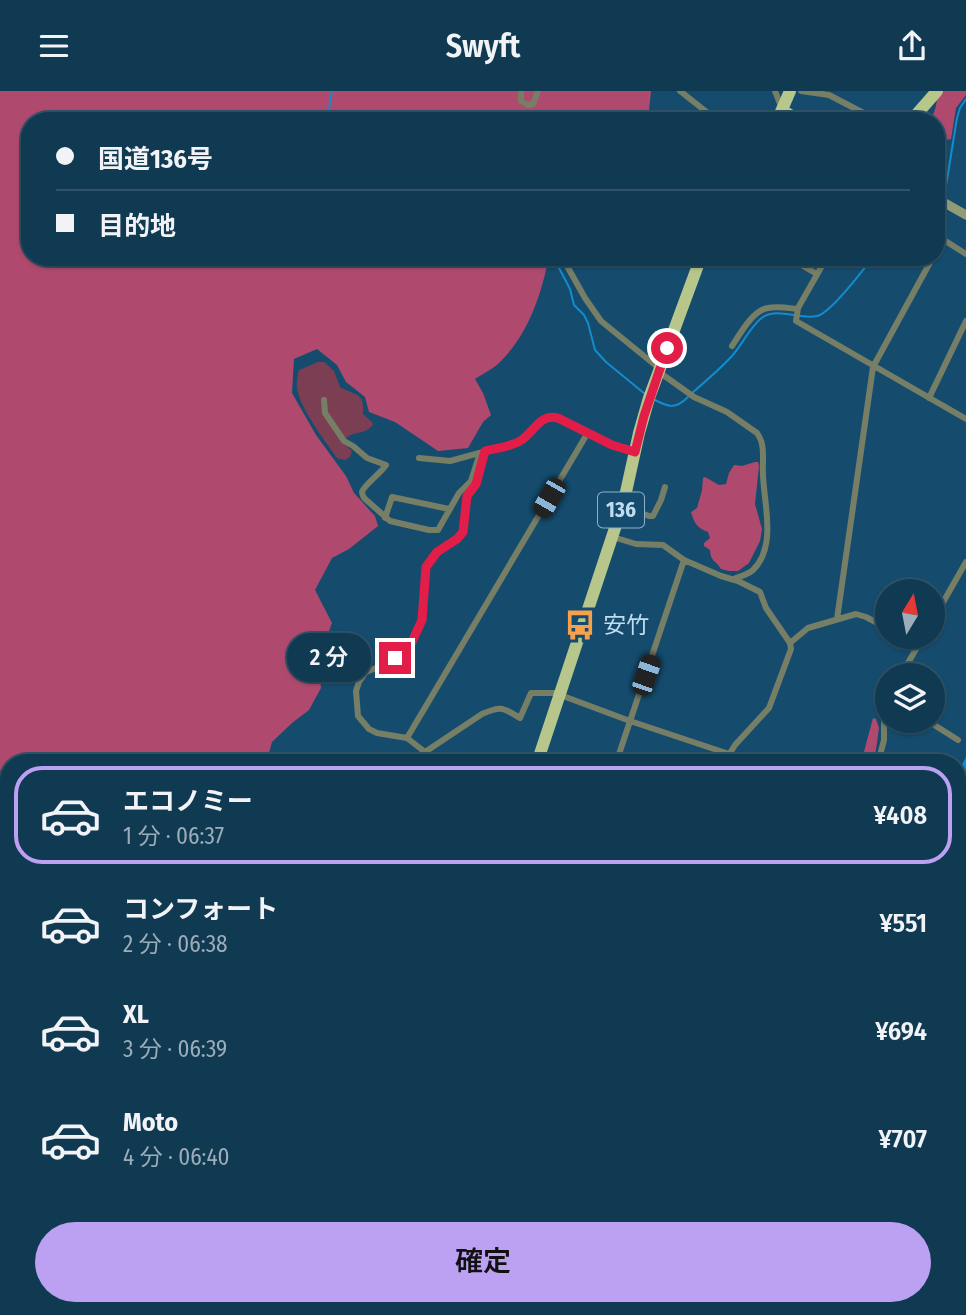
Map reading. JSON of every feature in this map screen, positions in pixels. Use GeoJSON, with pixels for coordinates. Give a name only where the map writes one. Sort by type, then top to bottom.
{"type":"FeatureCollection","features":[{"type":"Feature","properties":{"kind":"highway"},"geometry":{"type":"LineString","coordinates":[[781,112],[790,91]]}},
{"type":"Feature","properties":{"kind":"highway"},"geometry":{"type":"LineString","coordinates":[[916,112],[924,91]]}},
{"type":"Feature","properties":{"kind":"highway"},"geometry":{"type":"LineString","coordinates":[[919,112],[937,91]]}},
{"type":"Feature","properties":{"kind":"highway","name":"136"},"geometry":{"type":"LineString","coordinates":[[540,754],[622,506],[644,416],[698,266]]}},
{"type":"Feature","properties":{"kind":"street"},"geometry":{"type":"LineString","coordinates":[[521,91],[521,101],[527,106],[533,104],[538,91]]}},
{"type":"Feature","properties":{"kind":"street"},"geometry":{"type":"LineString","coordinates":[[680,91],[707,112]]}},
{"type":"Feature","properties":{"kind":"street"},"geometry":{"type":"LineString","coordinates":[[775,91],[779,112]]}},
{"type":"Feature","properties":{"kind":"street"},"geometry":{"type":"LineString","coordinates":[[801,91],[829,95],[862,112]]}},
{"type":"Feature","properties":{"kind":"street"},"geometry":{"type":"LineString","coordinates":[[829,95],[838,92]]}},
{"type":"Feature","properties":{"kind":"street"},"geometry":{"type":"LineString","coordinates":[[945,203],[966,215]]}},
{"type":"Feature","properties":{"kind":"street"},"geometry":{"type":"LineString","coordinates":[[945,241],[966,254]]}},
{"type":"Feature","properties":{"kind":"street"},"geometry":{"type":"LineString","coordinates":[[567,266],[601,321],[694,397],[730,415],[760,437],[767,521],[766,545],[754,570],[732,580]]}},
{"type":"Feature","properties":{"kind":"street"},"geometry":{"type":"LineString","coordinates":[[803,266],[817,274]]}},
{"type":"Feature","properties":{"kind":"street"},"geometry":{"type":"LineString","coordinates":[[822,266],[797,309],[797,322],[966,419]]}},
{"type":"Feature","properties":{"kind":"street"},"geometry":{"type":"LineString","coordinates":[[837,619],[873,367],[928,266]]}},
{"type":"Feature","properties":{"kind":"street"},"geometry":{"type":"LineString","coordinates":[[732,346],[758,311],[771,307],[797,309]]}},
{"type":"Feature","properties":{"kind":"street"},"geometry":{"type":"LineString","coordinates":[[929,398],[966,321]]}},
{"type":"Feature","properties":{"kind":"street"},"geometry":{"type":"LineString","coordinates":[[324,400],[325,413],[344,441],[367,458],[386,465],[362,492],[364,498],[379,510],[385,519],[392,522],[436,531],[440,528],[459,493],[471,481],[483,452]]}},
{"type":"Feature","properties":{"kind":"street"},"geometry":{"type":"LineString","coordinates":[[419,458],[450,461],[520,441],[544,419],[551,417],[612,445],[635,452]]}},
{"type":"Feature","properties":{"kind":"street"},"geometry":{"type":"LineString","coordinates":[[407,738],[587,434]]}},
{"type":"Feature","properties":{"kind":"street"},"geometry":{"type":"LineString","coordinates":[[483,452],[476,484],[467,496],[463,532],[437,552],[425,570],[423,616],[414,638],[409,647],[386,664],[366,672],[359,682],[356,691],[358,716],[369,729],[407,738],[425,753],[482,714],[506,709],[520,717],[530,693],[553,693],[729,754],[769,708],[792,649],[790,643],[771,618],[760,592],[684,560],[663,545],[636,544],[612,537]]}},
{"type":"Feature","properties":{"kind":"street"},"geometry":{"type":"LineString","coordinates":[[622,506],[653,516],[665,487]]}},
{"type":"Feature","properties":{"kind":"street"},"geometry":{"type":"LineString","coordinates":[[385,519],[392,497],[449,509]]}},
{"type":"Feature","properties":{"kind":"street"},"geometry":{"type":"LineString","coordinates":[[619,754],[684,560]]}},
{"type":"Feature","properties":{"kind":"street"},"geometry":{"type":"LineString","coordinates":[[945,599],[966,562]]}},
{"type":"Feature","properties":{"kind":"street"},"geometry":{"type":"LineString","coordinates":[[790,643],[808,628],[856,614],[875,622]]}},
{"type":"Feature","properties":{"kind":"street"},"geometry":{"type":"LineString","coordinates":[[945,732],[958,740]]}},
{"type":"Feature","properties":{"kind":"street"},"geometry":{"type":"LineString","coordinates":[[880,754],[884,733]]}},
{"type":"Feature","properties":{"kind":"shaded area"},"geometry":{"type":"Polygon","coordinates":[[[0,91],[651,91],[649,112],[21,112],[21,266],[547,266],[538,299],[520,337],[499,363],[475,379],[491,415],[483,422],[468,448],[438,451],[395,422],[369,412],[365,397],[346,382],[337,365],[317,349],[294,359],[292,393],[316,435],[346,476],[354,493],[375,516],[378,526],[349,549],[332,558],[315,590],[332,623],[318,660],[321,688],[309,710],[272,742],[269,754],[0,754],[0,91]]]}},
{"type":"Feature","properties":{"kind":"shaded area"},"geometry":{"type":"Polygon","coordinates":[[[938,91],[966,91],[956,108],[951,139],[945,140],[945,112],[934,112],[938,91]]]}},
{"type":"Feature","properties":{"kind":"shaded area"},"geometry":{"type":"Polygon","coordinates":[[[324,362],[334,371],[340,387],[358,395],[362,401],[363,414],[373,425],[346,439],[343,443],[352,451],[350,457],[345,460],[337,458],[309,417],[298,393],[299,370],[324,362]]]}},
{"type":"Feature","properties":{"kind":"shaded area"},"geometry":{"type":"Polygon","coordinates":[[[758,462],[759,466],[755,504],[762,529],[760,541],[749,563],[738,571],[721,569],[710,550],[704,546],[710,538],[708,532],[696,525],[691,512],[697,508],[703,478],[719,485],[726,484],[734,465],[742,466],[758,462]]]}},
{"type":"Feature","properties":{"kind":"shaded area"},"geometry":{"type":"Polygon","coordinates":[[[873,718],[875,733],[878,733],[875,754],[863,754],[873,718]]]}},
{"type":"Feature","properties":{"kind":"waterway"},"geometry":{"type":"LineString","coordinates":[[328,112],[332,91]]}},
{"type":"Feature","properties":{"kind":"waterway"},"geometry":{"type":"LineString","coordinates":[[945,188],[957,118],[966,99]]}},
{"type":"Feature","properties":{"kind":"waterway"},"geometry":{"type":"LineString","coordinates":[[558,266],[570,289],[574,305],[588,323],[595,350],[645,394]]}},
{"type":"Feature","properties":{"kind":"waterway"},"geometry":{"type":"LineString","coordinates":[[692,393],[732,356],[763,317],[775,313],[817,316],[830,307],[866,266]]}},
{"type":"Feature","properties":{"kind":"waterway"},"geometry":{"type":"LineString","coordinates":[[653,399],[671,406],[688,397]]}},
{"type":"Feature","properties":{"kind":"place","name":"安竹"},"geometry":{"type":"Point","coordinates":[580,625]}},
{"type":"Feature","properties":{"kind":"route"},"geometry":{"type":"LineString","coordinates":[[395,658],[411,644],[419,629],[424,604],[426,567],[437,552],[460,537],[463,532],[467,496],[475,487],[485,451],[520,441],[538,423],[554,417],[612,445],[635,452],[649,398],[667,348]]}}]}
